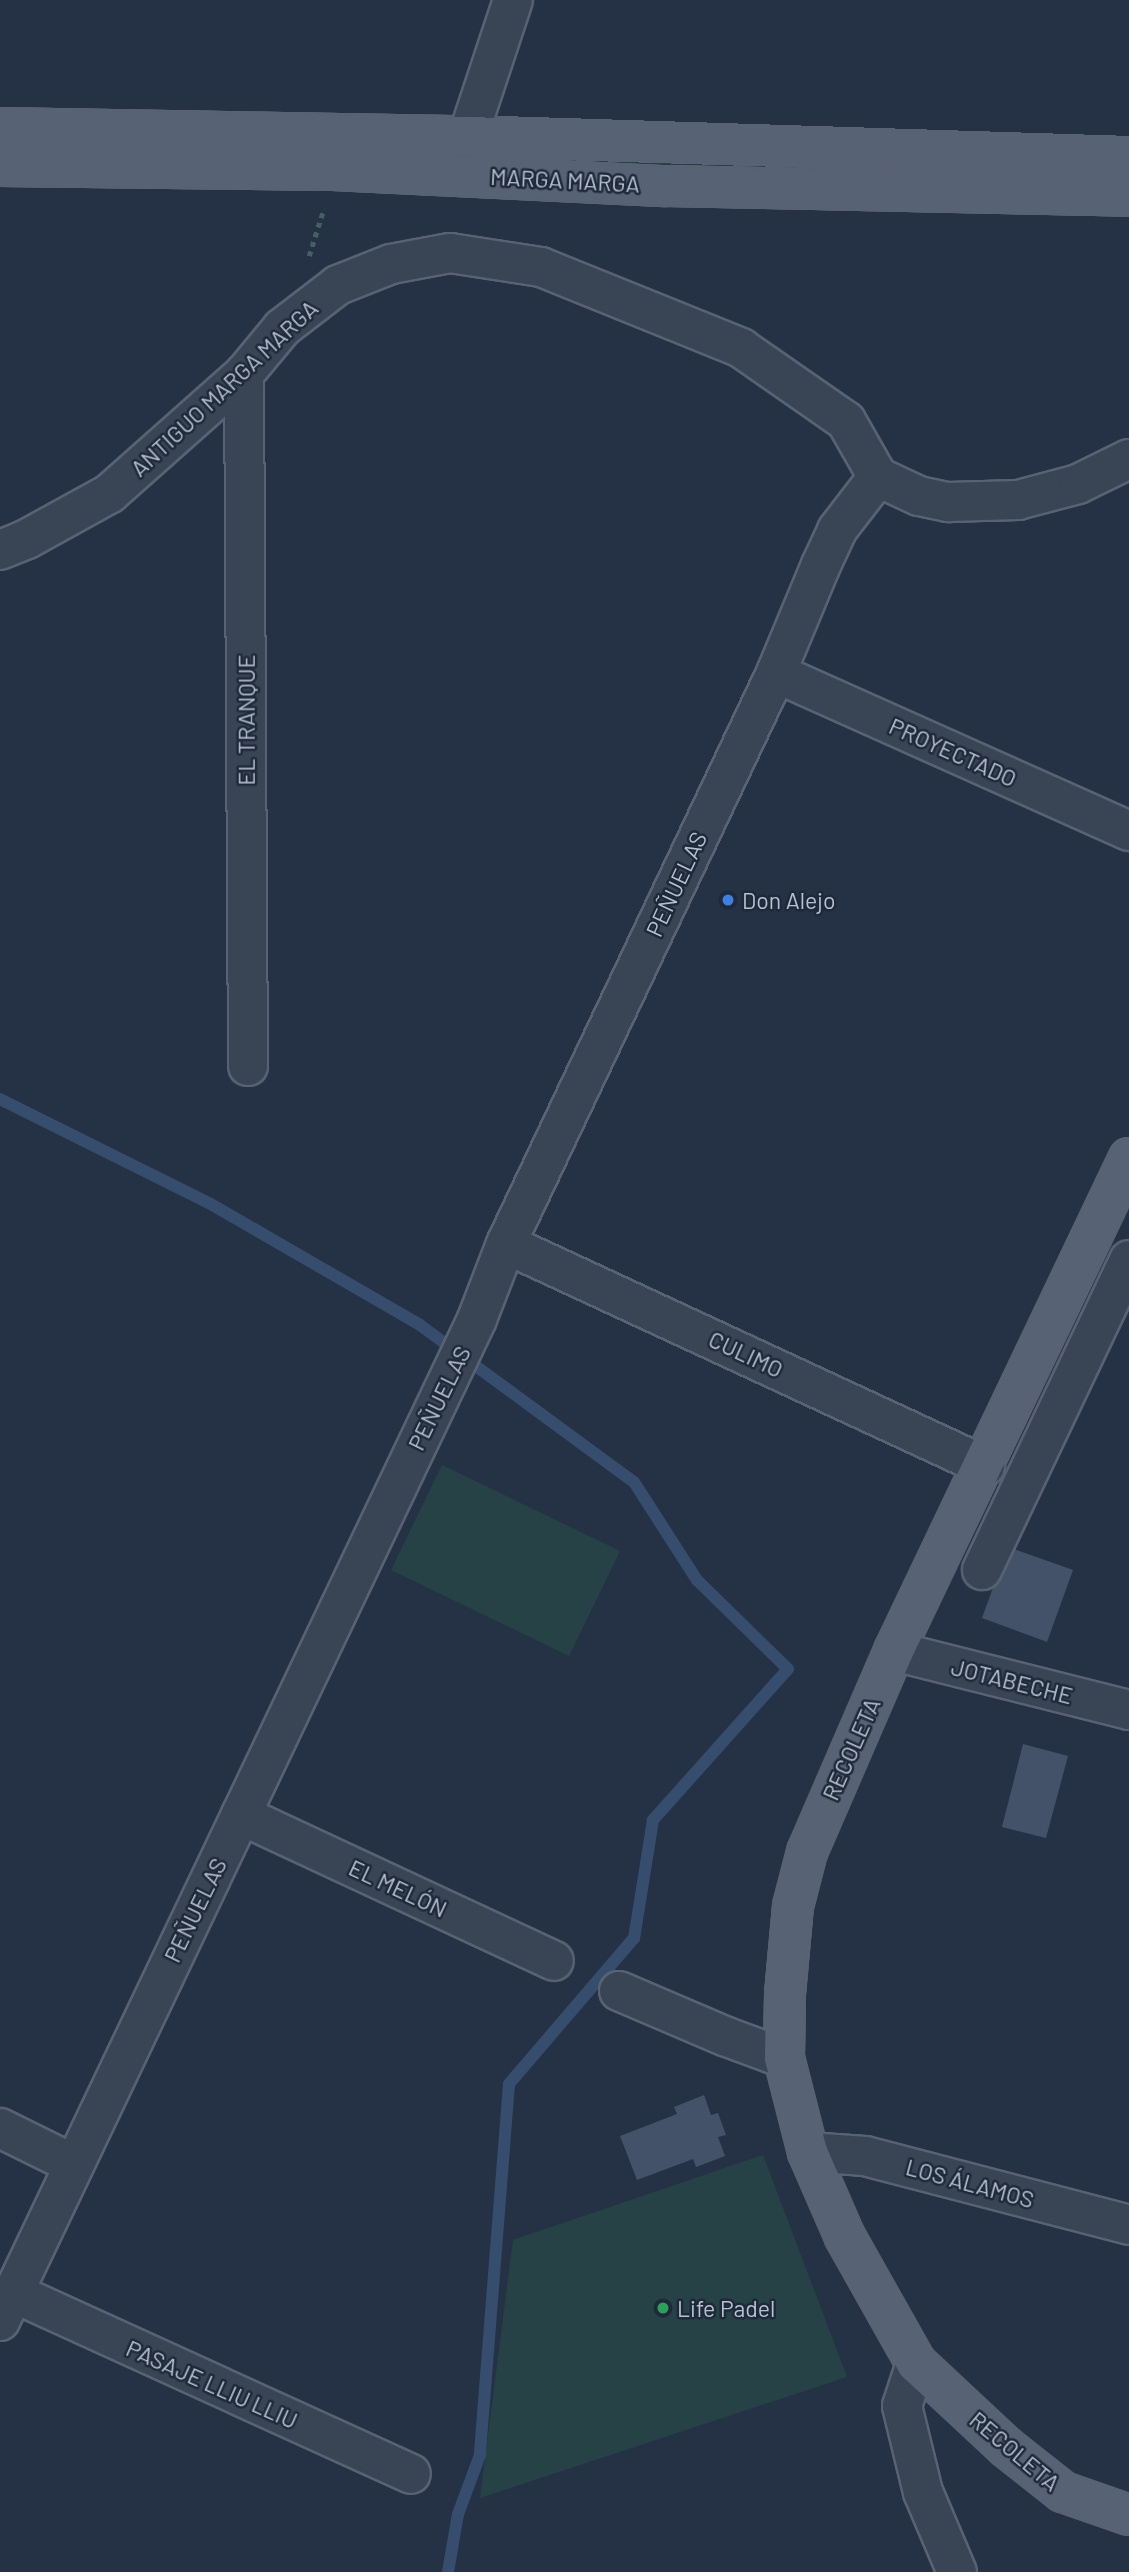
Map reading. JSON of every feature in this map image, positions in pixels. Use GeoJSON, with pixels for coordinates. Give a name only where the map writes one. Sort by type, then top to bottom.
{"type":"FeatureCollection","features":[{"type":"Feature","properties":{"kind":"main road","name":"MARGA MARGA"},"geometry":{"type":"LineString","coordinates":[[0,128],[468,136],[1129,157]]}},
{"type":"Feature","properties":{"kind":"main road","name":"MARGA MARGA"},"geometry":{"type":"LineString","coordinates":[[0,166],[333,170],[666,186],[1129,196]]}},
{"type":"Feature","properties":{"kind":"main road","name":"RECOLETA"},"geometry":{"type":"LineString","coordinates":[[1125,1175],[894,1651],[807,1852],[793,1906],[785,1994],[784,2058],[808,2152],[858,2264],[916,2363],[1006,2447],[1063,2492],[1129,2515]]}},
{"type":"Feature","properties":{"kind":"street"},"geometry":{"type":"LineString","coordinates":[[468,136],[513,0]]}},
{"type":"Feature","properties":{"kind":"street","name":"ANTIGUO MARGA MARGA"},"geometry":{"type":"LineString","coordinates":[[0,550],[27,539],[109,494],[244,373],[300,311],[338,285],[391,264],[450,253],[541,267],[741,348],[846,421],[878,478]]}},
{"type":"Feature","properties":{"kind":"street","name":"EL TRANQUE"},"geometry":{"type":"LineString","coordinates":[[244,373],[248,1066]]}},
{"type":"Feature","properties":{"kind":"street"},"geometry":{"type":"LineString","coordinates":[[878,478],[919,496],[948,502],[1018,500],[1078,484],[1129,459]]}},
{"type":"Feature","properties":{"kind":"street","name":"PEÑUELAS"},"geometry":{"type":"LineString","coordinates":[[7,2307],[477,1319],[506,1244],[776,673],[837,530],[878,478]]}},
{"type":"Feature","properties":{"kind":"street","name":"PROYECTADO"},"geometry":{"type":"LineString","coordinates":[[776,673],[1129,831]]}},
{"type":"Feature","properties":{"kind":"street","name":"CULIMO"},"geometry":{"type":"LineString","coordinates":[[506,1244],[985,1466]]}},
{"type":"Feature","properties":{"kind":"street"},"geometry":{"type":"LineString","coordinates":[[982,1570],[1129,1260]]}},
{"type":"Feature","properties":{"kind":"street","name":"JOTABECHE"},"geometry":{"type":"LineString","coordinates":[[894,1651],[1129,1710]]}},
{"type":"Feature","properties":{"kind":"street","name":"EL MELÓN"},"geometry":{"type":"LineString","coordinates":[[241,1815],[554,1961]]}},
{"type":"Feature","properties":{"kind":"street"},"geometry":{"type":"LineString","coordinates":[[618,1990],[727,2037],[784,2058]]}},
{"type":"Feature","properties":{"kind":"street"},"geometry":{"type":"LineString","coordinates":[[0,2128],[73,2164]]}},
{"type":"Feature","properties":{"kind":"street","name":"LOS ÁLAMOS"},"geometry":{"type":"LineString","coordinates":[[808,2152],[865,2156],[1129,2225]]}},
{"type":"Feature","properties":{"kind":"street","name":"PASAJE LLIU LLIU"},"geometry":{"type":"LineString","coordinates":[[7,2307],[411,2474]]}},
{"type":"Feature","properties":{"kind":"street"},"geometry":{"type":"LineString","coordinates":[[916,2363],[902,2406],[923,2492],[957,2572]]}},
{"type":"Feature","properties":{"kind":"path"},"geometry":{"type":"LineString","coordinates":[[305,266],[319,230],[333,170]]}},
{"type":"Feature","properties":{"kind":"green space"},"geometry":{"type":"Polygon","coordinates":[[[549,159],[1129,168],[1129,176],[549,166],[549,159]]]}},
{"type":"Feature","properties":{"kind":"green space"},"geometry":{"type":"Polygon","coordinates":[[[442,1465],[620,1551],[569,1656],[391,1570],[442,1465]]]}},
{"type":"Feature","properties":{"kind":"green space","name":"Life Padel"},"geometry":{"type":"Polygon","coordinates":[[[763,2155],[847,2377],[480,2498],[513,2240],[763,2155]]]}},
{"type":"Feature","properties":{"kind":"building"},"geometry":{"type":"Polygon","coordinates":[[[1008,1547],[1073,1570],[1047,1642],[982,1618],[1008,1547]]]}},
{"type":"Feature","properties":{"kind":"building"},"geometry":{"type":"Polygon","coordinates":[[[1023,1744],[1068,1756],[1046,1838],[1002,1827],[1023,1744]]]}},
{"type":"Feature","properties":{"kind":"building"},"geometry":{"type":"Polygon","coordinates":[[[704,2095],[711,2115],[718,2113],[726,2135],[718,2137],[725,2156],[696,2167],[693,2159],[637,2180],[620,2136],[677,2114],[674,2107],[704,2095]]]}},
{"type":"Feature","properties":{"kind":"waterway"},"geometry":{"type":"LineString","coordinates":[[0,1099],[209,1203],[420,1325],[634,1482],[697,1580],[788,1669],[653,1820],[634,1938],[509,2084],[480,2455],[458,2514],[448,2572]]}},
{"type":"Feature","properties":{"kind":"place","name":"Don Alejo"},"geometry":{"type":"Point","coordinates":[728,900]}},
{"type":"Feature","properties":{"kind":"place","name":"Life Padel"},"geometry":{"type":"Point","coordinates":[663,2308]}}]}
